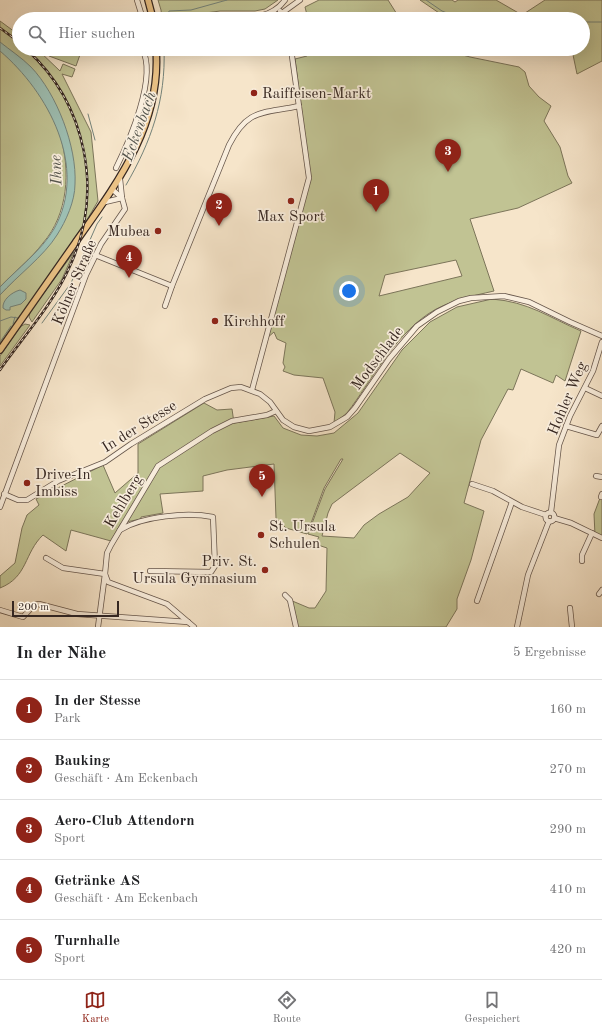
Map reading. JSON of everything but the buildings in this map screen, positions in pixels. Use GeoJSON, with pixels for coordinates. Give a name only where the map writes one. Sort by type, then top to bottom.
{"type":"FeatureCollection","features":[{"type":"Feature","properties":{"kind":"main road"},"geometry":{"type":"LineString","coordinates":[[148,0],[151,12]]}},
{"type":"Feature","properties":{"kind":"main road"},"geometry":{"type":"LineString","coordinates":[[0,350],[105,202],[141,139],[147,122],[154,92],[156,56]]}},
{"type":"Feature","properties":{"kind":"street"},"geometry":{"type":"LineString","coordinates":[[137,0],[140,12]]}},
{"type":"Feature","properties":{"kind":"street"},"geometry":{"type":"LineString","coordinates":[[270,12],[278,9],[285,0]]}},
{"type":"Feature","properties":{"kind":"street"},"geometry":{"type":"LineString","coordinates":[[278,9],[282,12],[300,0]]}},
{"type":"Feature","properties":{"kind":"street"},"geometry":{"type":"LineString","coordinates":[[116,168],[130,138],[143,98],[147,64],[144,56]]}},
{"type":"Feature","properties":{"kind":"street"},"geometry":{"type":"LineString","coordinates":[[252,390],[308,181],[292,56]]}},
{"type":"Feature","properties":{"kind":"street"},"geometry":{"type":"LineString","coordinates":[[165,306],[229,145],[239,128],[252,116],[299,106]]}},
{"type":"Feature","properties":{"kind":"street","name":"Kölner Straße"},"geometry":{"type":"LineString","coordinates":[[0,507],[95,255],[124,212],[125,204],[122,198],[120,178]]}},
{"type":"Feature","properties":{"kind":"street"},"geometry":{"type":"LineString","coordinates":[[113,190],[122,198]]}},
{"type":"Feature","properties":{"kind":"street"},"geometry":{"type":"LineString","coordinates":[[105,202],[122,198]]}},
{"type":"Feature","properties":{"kind":"street"},"geometry":{"type":"LineString","coordinates":[[95,255],[172,286]]}},
{"type":"Feature","properties":{"kind":"street","name":"Modschlade"},"geometry":{"type":"LineString","coordinates":[[252,390],[265,397],[283,420],[294,427],[305,430],[324,430],[335,425],[355,408],[389,359],[417,326],[437,312],[459,301],[472,298],[504,296],[529,302],[602,336]]}},
{"type":"Feature","properties":{"kind":"street","name":"Hohler Weg"},"geometry":{"type":"LineString","coordinates":[[548,514],[560,446],[566,426],[593,371],[602,342]]}},
{"type":"Feature","properties":{"kind":"street","name":"In der Stesse"},"geometry":{"type":"LineString","coordinates":[[4,494],[18,500],[27,500],[58,482],[106,462],[139,438],[221,390],[235,387],[252,390]]}},
{"type":"Feature","properties":{"kind":"street"},"geometry":{"type":"LineString","coordinates":[[585,388],[602,396]]}},
{"type":"Feature","properties":{"kind":"street","name":"Kehlberg"},"geometry":{"type":"LineString","coordinates":[[98,627],[107,553],[158,466],[232,421],[267,415],[276,411]]}},
{"type":"Feature","properties":{"kind":"street"},"geometry":{"type":"LineString","coordinates":[[566,426],[597,435],[602,426]]}},
{"type":"Feature","properties":{"kind":"street"},"geometry":{"type":"LineString","coordinates":[[596,476],[602,477]]}},
{"type":"Feature","properties":{"kind":"street"},"geometry":{"type":"LineString","coordinates":[[472,484],[494,491],[512,502],[548,514],[554,518],[602,538]]}},
{"type":"Feature","properties":{"kind":"street"},"geometry":{"type":"LineString","coordinates":[[477,601],[512,502]]}},
{"type":"Feature","properties":{"kind":"street"},"geometry":{"type":"LineString","coordinates":[[548,514],[546,518],[549,521]]}},
{"type":"Feature","properties":{"kind":"street"},"geometry":{"type":"LineString","coordinates":[[119,531],[142,521],[160,518],[187,515],[213,517],[215,566],[211,572],[150,570]]}},
{"type":"Feature","properties":{"kind":"street"},"geometry":{"type":"LineString","coordinates":[[517,627],[530,569],[549,521],[554,518]]}},
{"type":"Feature","properties":{"kind":"street"},"geometry":{"type":"LineString","coordinates":[[582,561],[582,555],[592,533]]}},
{"type":"Feature","properties":{"kind":"street"},"geometry":{"type":"LineString","coordinates":[[46,558],[63,568],[104,574],[106,580],[111,583],[153,597],[167,604],[194,627]]}},
{"type":"Feature","properties":{"kind":"street"},"geometry":{"type":"LineString","coordinates":[[285,595],[290,600],[296,627]]}},
{"type":"Feature","properties":{"kind":"street"},"geometry":{"type":"LineString","coordinates":[[0,610],[23,617],[34,605],[39,604],[77,614],[188,622]]}},
{"type":"Feature","properties":{"kind":"street"},"geometry":{"type":"LineString","coordinates":[[570,608],[572,627]]}},
{"type":"Feature","properties":{"kind":"green space"},"geometry":{"type":"Polygon","coordinates":[[[158,0],[278,0],[265,9],[255,11],[161,12],[158,0]]]}},
{"type":"Feature","properties":{"kind":"green space"},"geometry":{"type":"Polygon","coordinates":[[[319,0],[388,0],[396,12],[306,12],[305,7],[319,0]]]}},
{"type":"Feature","properties":{"kind":"green space"},"geometry":{"type":"Polygon","coordinates":[[[420,0],[452,0],[455,2],[458,0],[496,0],[517,12],[438,12],[420,0]]]}},
{"type":"Feature","properties":{"kind":"green space"},"geometry":{"type":"Polygon","coordinates":[[[545,0],[602,0],[602,61],[577,74],[573,56],[590,56],[590,12],[527,12],[545,0]]]}},
{"type":"Feature","properties":{"kind":"green space"},"geometry":{"type":"Polygon","coordinates":[[[0,21],[12,30],[12,56],[44,56],[60,71],[63,64],[75,69],[72,77],[62,74],[91,132],[98,201],[81,230],[0,345],[0,295],[56,236],[68,212],[71,150],[46,105],[60,135],[66,163],[65,192],[62,206],[58,219],[43,243],[33,255],[0,287],[0,21]]]}},
{"type":"Feature","properties":{"kind":"green space"},"geometry":{"type":"Polygon","coordinates":[[[49,56],[80,56],[76,66],[49,56]]]}},
{"type":"Feature","properties":{"kind":"green space"},"geometry":{"type":"Polygon","coordinates":[[[307,56],[466,56],[519,67],[525,72],[529,86],[539,97],[551,106],[544,121],[560,147],[568,176],[572,183],[518,208],[470,219],[494,291],[460,300],[435,309],[415,324],[384,360],[347,413],[334,423],[335,412],[323,378],[294,375],[283,371],[285,367],[283,363],[286,343],[277,339],[274,332],[267,338],[310,177],[295,59],[307,56]],[[456,260],[385,275],[379,296],[462,276],[456,260]]]}},
{"type":"Feature","properties":{"kind":"green space"},"geometry":{"type":"Polygon","coordinates":[[[74,252],[62,279],[32,322],[29,317],[30,312],[74,252]]]}},
{"type":"Feature","properties":{"kind":"green space"},"geometry":{"type":"Polygon","coordinates":[[[492,299],[517,303],[581,331],[565,381],[556,375],[553,383],[521,369],[513,390],[508,389],[481,440],[464,503],[484,511],[471,560],[457,599],[457,609],[446,627],[295,627],[290,600],[309,608],[315,608],[326,591],[327,548],[315,544],[319,537],[308,534],[325,489],[343,459],[341,459],[324,488],[307,534],[286,528],[276,518],[274,464],[227,470],[203,476],[203,491],[160,494],[163,513],[141,517],[141,519],[121,523],[111,541],[71,530],[66,551],[43,535],[32,549],[16,578],[0,588],[0,576],[15,563],[22,528],[27,515],[39,505],[36,499],[103,465],[115,493],[138,473],[138,444],[204,403],[217,410],[232,409],[234,423],[274,416],[283,428],[301,435],[317,436],[334,433],[358,413],[402,350],[430,322],[457,307],[492,299]],[[400,453],[332,504],[322,536],[354,538],[364,525],[379,514],[408,497],[430,473],[400,453]]]}},
{"type":"Feature","properties":{"kind":"green space"},"geometry":{"type":"Polygon","coordinates":[[[25,324],[30,325],[0,366],[0,356],[20,327],[25,324]]]}},
{"type":"Feature","properties":{"kind":"green space"},"geometry":{"type":"Polygon","coordinates":[[[600,498],[602,498],[602,538],[595,535],[594,514],[600,498]]]}},
{"type":"Feature","properties":{"kind":"water"},"geometry":{"type":"Polygon","coordinates":[[[0,42],[12,51],[12,56],[19,56],[31,67],[49,91],[64,122],[69,138],[75,169],[75,190],[64,224],[52,243],[0,295],[0,287],[43,245],[54,229],[64,205],[67,181],[65,156],[58,132],[47,109],[34,87],[18,68],[0,51],[0,42]]]}},
{"type":"Feature","properties":{"kind":"water"},"geometry":{"type":"Polygon","coordinates":[[[20,290],[26,293],[26,299],[21,304],[10,307],[10,310],[3,308],[4,302],[8,297],[20,290]]]}},
{"type":"Feature","properties":{"kind":"waterway","name":"Eckenbach"},"geometry":{"type":"LineString","coordinates":[[169,12],[191,10],[227,0]]}},
{"type":"Feature","properties":{"kind":"waterway"},"geometry":{"type":"LineString","coordinates":[[426,0],[444,12]]}},
{"type":"Feature","properties":{"kind":"waterway"},"geometry":{"type":"LineString","coordinates":[[590,22],[602,22]]}},
{"type":"Feature","properties":{"kind":"waterway","name":"Eckenbach"},"geometry":{"type":"LineString","coordinates":[[126,185],[150,137],[162,86],[164,56]]}},
{"type":"Feature","properties":{"kind":"waterway"},"geometry":{"type":"LineString","coordinates":[[88,114],[95,140]]}},
{"type":"Feature","properties":{"kind":"waterway","name":"Eckenbach"},"geometry":{"type":"LineString","coordinates":[[42,323],[71,283],[97,224],[102,217]]}},
{"type":"Feature","properties":{"kind":"waterway","name":"Eckenbach"},"geometry":{"type":"LineString","coordinates":[[0,321],[11,317],[18,318]]}},
{"type":"Feature","properties":{"kind":"waterway","name":"Eckenbach"},"geometry":{"type":"LineString","coordinates":[[13,324],[15,317]]}},
{"type":"Feature","properties":{"kind":"waterway"},"geometry":{"type":"LineString","coordinates":[[0,342],[11,326]]}},
{"type":"Feature","properties":{"kind":"railway"},"geometry":{"type":"LineString","coordinates":[[0,28],[12,37]]}},
{"type":"Feature","properties":{"kind":"railway"},"geometry":{"type":"LineString","coordinates":[[0,370],[47,306],[63,280],[70,266],[80,238],[86,209],[87,179],[84,150],[76,122],[63,96],[47,71],[33,56]]}},
{"type":"Feature","properties":{"kind":"place","name":"Raiffeisen-Markt"},"geometry":{"type":"Point","coordinates":[254,93]}},
{"type":"Feature","properties":{"kind":"place","name":"Aero-Club Attendorn"},"geometry":{"type":"Point","coordinates":[448,172]}},
{"type":"Feature","properties":{"kind":"place","name":"Max Sport"},"geometry":{"type":"Point","coordinates":[291,201]}},
{"type":"Feature","properties":{"kind":"place","name":"In der Stesse"},"geometry":{"type":"Point","coordinates":[376,212]}},
{"type":"Feature","properties":{"kind":"place","name":"Bauking"},"geometry":{"type":"Point","coordinates":[219,226]}},
{"type":"Feature","properties":{"kind":"place","name":"Mubea"},"geometry":{"type":"Point","coordinates":[158,231]}},
{"type":"Feature","properties":{"kind":"place","name":"Getränke AS"},"geometry":{"type":"Point","coordinates":[129,278]}},
{"type":"Feature","properties":{"kind":"place","name":"Kirchhoff"},"geometry":{"type":"Point","coordinates":[215,321]}},
{"type":"Feature","properties":{"kind":"place","name":"Drive-In Imbiss"},"geometry":{"type":"Point","coordinates":[27,483]}},
{"type":"Feature","properties":{"kind":"place","name":"Turnhalle"},"geometry":{"type":"Point","coordinates":[262,497]}},
{"type":"Feature","properties":{"kind":"place","name":"St. Ursula Schulen"},"geometry":{"type":"Point","coordinates":[261,535]}},
{"type":"Feature","properties":{"kind":"place","name":"Priv. St. Ursula Gymnasium"},"geometry":{"type":"Point","coordinates":[265,570]}},
{"type":"Feature","properties":{"kind":"water label","name":"Ihne"},"geometry":{"type":"Point","coordinates":[55,170]}}]}
